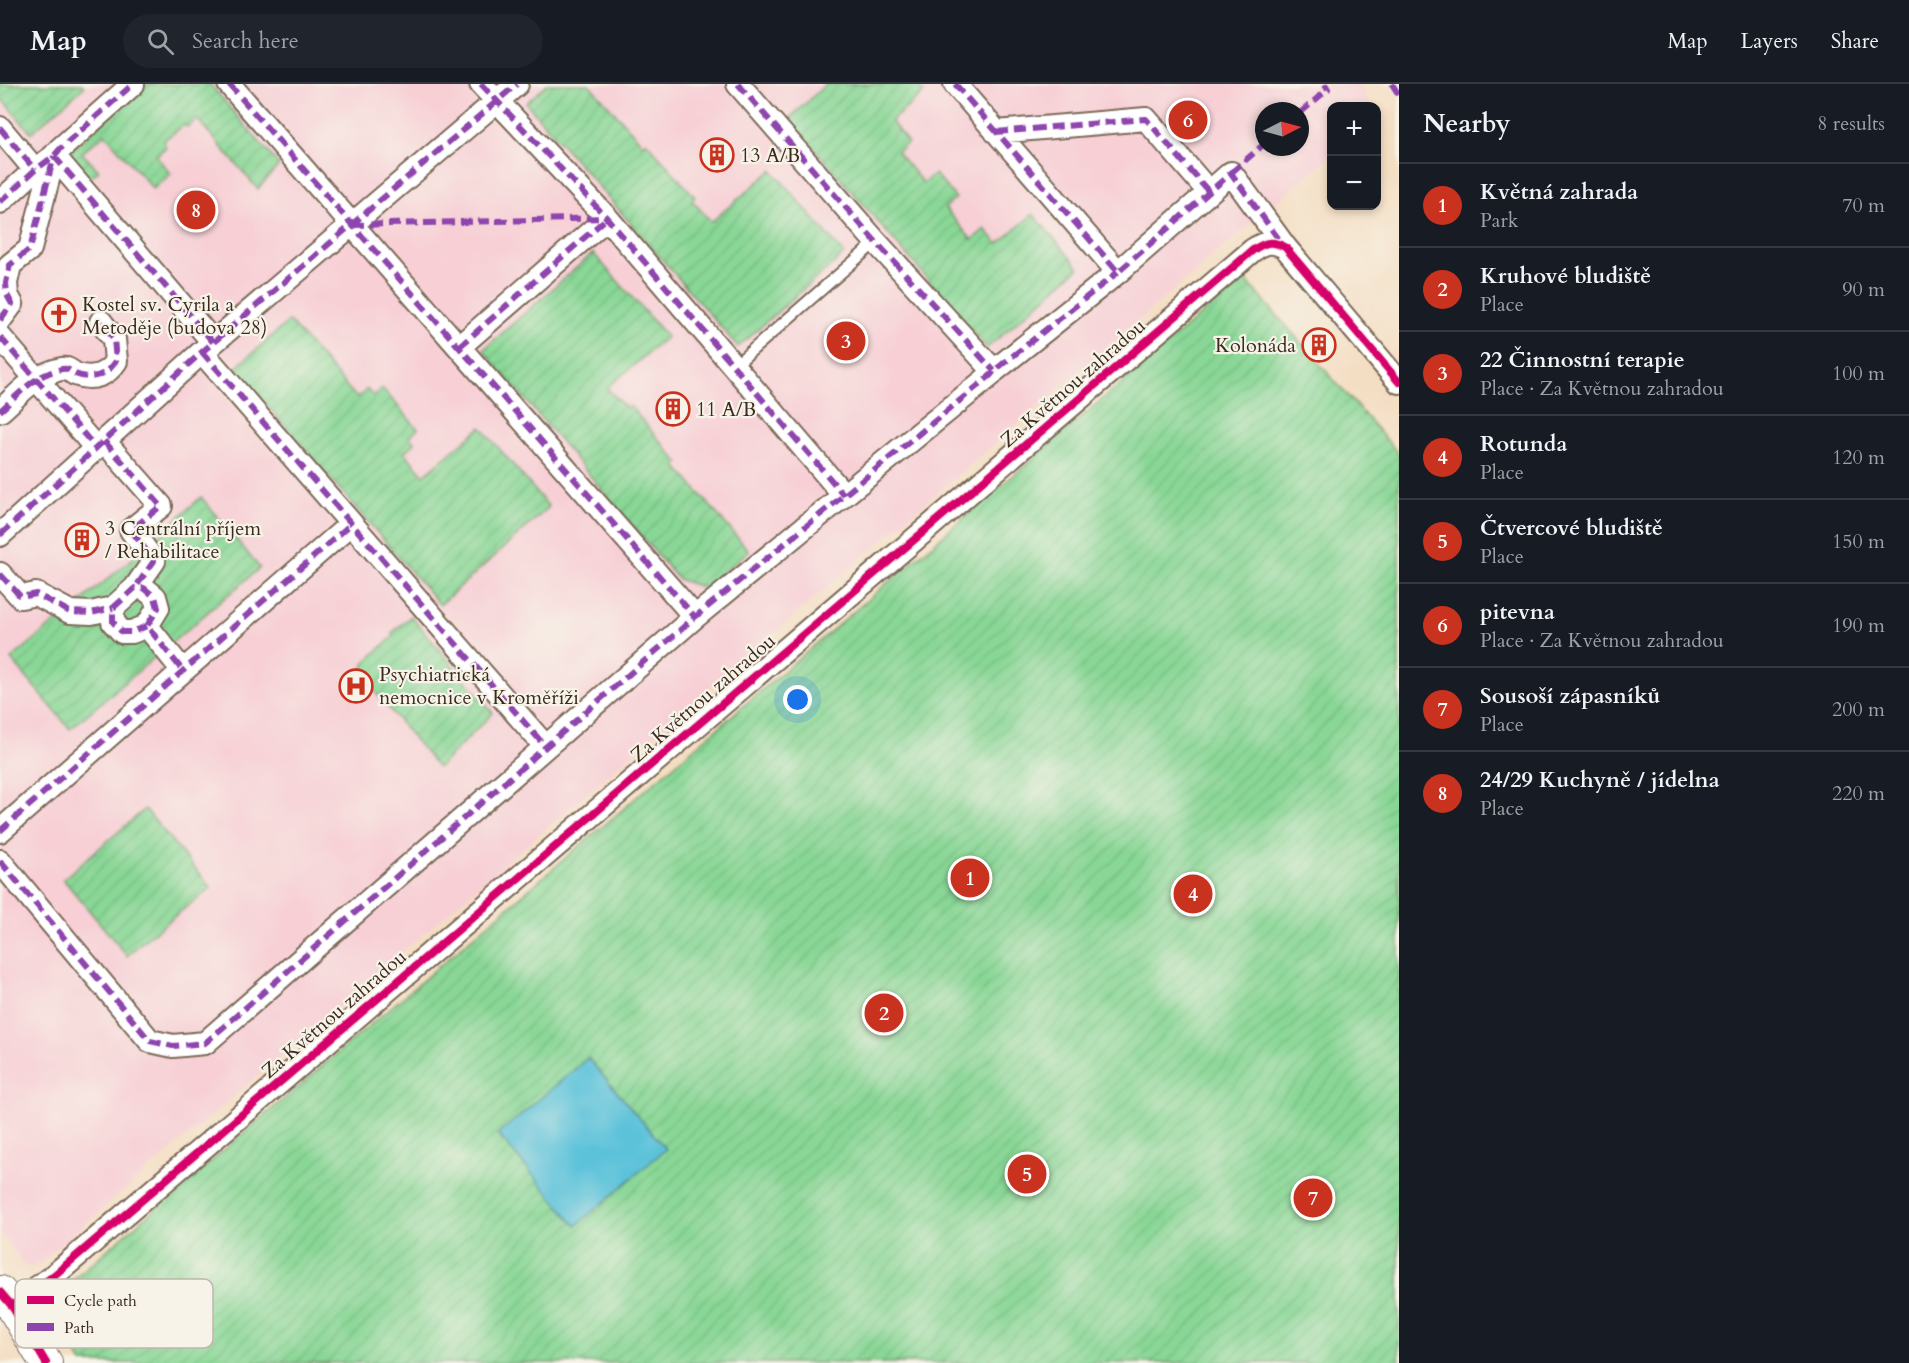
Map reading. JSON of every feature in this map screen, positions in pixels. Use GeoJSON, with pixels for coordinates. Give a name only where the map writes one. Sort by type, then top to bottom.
{"type":"FeatureCollection","features":[{"type":"Feature","properties":{"kind":"street"},"geometry":{"type":"LineString","coordinates":[[0,202],[133,84]]}},
{"type":"Feature","properties":{"kind":"street"},"geometry":{"type":"LineString","coordinates":[[229,84],[695,617]]}},
{"type":"Feature","properties":{"kind":"street"},"geometry":{"type":"LineString","coordinates":[[482,84],[608,218],[844,495]]}},
{"type":"Feature","properties":{"kind":"street"},"geometry":{"type":"LineString","coordinates":[[0,535],[207,347],[517,84]]}},
{"type":"Feature","properties":{"kind":"street"},"geometry":{"type":"LineString","coordinates":[[738,84],[876,242],[994,371]]}},
{"type":"Feature","properties":{"kind":"street"},"geometry":{"type":"LineString","coordinates":[[955,84],[1118,272]]}},
{"type":"Feature","properties":{"kind":"street"},"geometry":{"type":"LineString","coordinates":[[996,132],[1146,119],[1209,192]]}},
{"type":"Feature","properties":{"kind":"street"},"geometry":{"type":"LineString","coordinates":[[0,128],[35,170]]}},
{"type":"Feature","properties":{"kind":"street"},"geometry":{"type":"LineString","coordinates":[[0,320],[12,304],[7,295],[6,283],[10,265],[30,249],[54,156]]}},
{"type":"Feature","properties":{"kind":"street"},"geometry":{"type":"LineString","coordinates":[[54,156],[351,524],[545,746]]}},
{"type":"Feature","properties":{"kind":"street"},"geometry":{"type":"LineString","coordinates":[[0,861],[150,1041],[173,1046],[205,1043],[695,617],[1118,272],[1231,173],[1285,247],[1399,382]]}},
{"type":"Feature","properties":{"kind":"street"},"geometry":{"type":"LineString","coordinates":[[459,347],[608,218]]}},
{"type":"Feature","properties":{"kind":"street","name":"Za Květnou zahradou"},"geometry":{"type":"LineString","coordinates":[[43,1279],[61,1269],[1253,250],[1265,242],[1276,242],[1285,247]]}},
{"type":"Feature","properties":{"kind":"street"},"geometry":{"type":"LineString","coordinates":[[0,411],[36,379],[61,369],[68,369],[83,376],[100,375],[110,371],[116,361],[114,339],[101,322]]}},
{"type":"Feature","properties":{"kind":"street"},"geometry":{"type":"LineString","coordinates":[[0,337],[36,379],[161,506],[131,530],[154,561],[135,588],[113,608],[91,613],[70,612],[36,594],[21,597],[0,574]]}},
{"type":"Feature","properties":{"kind":"street"},"geometry":{"type":"LineString","coordinates":[[0,831],[351,524]]}},
{"type":"Feature","properties":{"kind":"street"},"geometry":{"type":"LineString","coordinates":[[113,608],[113,621],[122,632],[132,632],[147,626],[158,608],[155,597],[144,588],[135,588]]}},
{"type":"Feature","properties":{"kind":"street"},"geometry":{"type":"LineString","coordinates":[[147,626],[183,671]]}},
{"type":"Feature","properties":{"kind":"street"},"geometry":{"type":"LineString","coordinates":[[4,1301],[15,1317]]}},
{"type":"Feature","properties":{"kind":"street"},"geometry":{"type":"LineString","coordinates":[[36,1348],[46,1363]]}},
{"type":"Feature","properties":{"kind":"lane"},"geometry":{"type":"LineString","coordinates":[[734,366],[876,242]]}},
{"type":"Feature","properties":{"kind":"shaded area","name":"Psychiatrická nemocnice v Kroměříži"},"geometry":{"type":"Polygon","coordinates":[[[0,84],[1359,84],[1368,102],[1327,102],[1327,158],[37,1265],[30,1268],[24,1264],[0,1233],[0,84]]]}},
{"type":"Feature","properties":{"kind":"green space"},"geometry":{"type":"Polygon","coordinates":[[[0,84],[82,84],[84,87],[31,133],[0,97],[0,84]]]}},
{"type":"Feature","properties":{"kind":"green space"},"geometry":{"type":"Polygon","coordinates":[[[147,84],[210,84],[279,165],[258,189],[197,119],[187,127],[184,125],[163,141],[166,147],[156,156],[171,174],[153,189],[105,134],[82,153],[99,171],[87,180],[72,162],[73,149],[147,84]]]}},
{"type":"Feature","properties":{"kind":"green space"},"geometry":{"type":"Polygon","coordinates":[[[547,84],[589,84],[643,144],[646,141],[695,197],[692,200],[711,222],[772,170],[844,254],[738,347],[526,103],[547,84]]]}},
{"type":"Feature","properties":{"kind":"green space"},"geometry":{"type":"Polygon","coordinates":[[[826,84],[916,84],[924,93],[891,121],[908,143],[897,152],[923,183],[935,174],[956,198],[945,208],[972,240],[985,229],[998,244],[1033,214],[1079,268],[987,348],[789,119],[826,84]]]}},
{"type":"Feature","properties":{"kind":"green space"},"geometry":{"type":"Polygon","coordinates":[[[593,253],[667,337],[607,388],[627,409],[630,406],[679,463],[676,466],[749,551],[704,588],[678,579],[483,350],[593,253]]]}},
{"type":"Feature","properties":{"kind":"green space"},"geometry":{"type":"Polygon","coordinates":[[[1244,278],[1399,454],[1399,1363],[82,1363],[73,1348],[213,1348],[213,1279],[73,1279],[1244,278]]]}},
{"type":"Feature","properties":{"kind":"green space"},"geometry":{"type":"Polygon","coordinates":[[[289,321],[357,398],[367,389],[373,396],[382,388],[418,429],[409,437],[415,443],[404,452],[424,475],[481,427],[549,507],[440,605],[235,368],[289,321]]]}},
{"type":"Feature","properties":{"kind":"green space"},"geometry":{"type":"Polygon","coordinates":[[[201,497],[260,568],[70,729],[11,659],[138,554],[201,497]]]}},
{"type":"Feature","properties":{"kind":"green space"},"geometry":{"type":"Polygon","coordinates":[[[411,616],[493,713],[438,768],[365,680],[362,671],[365,662],[394,636],[392,633],[411,616]]]}},
{"type":"Feature","properties":{"kind":"green space"},"geometry":{"type":"Polygon","coordinates":[[[145,809],[211,888],[127,956],[63,879],[145,809]]]}},
{"type":"Feature","properties":{"kind":"water"},"geometry":{"type":"Polygon","coordinates":[[[588,1058],[666,1149],[576,1226],[498,1134],[588,1058]]]}},
{"type":"Feature","properties":{"kind":"marked path"},"geometry":{"type":"LineString","coordinates":[[0,202],[133,84]]}},
{"type":"Feature","properties":{"kind":"marked path"},"geometry":{"type":"LineString","coordinates":[[229,84],[695,617]]}},
{"type":"Feature","properties":{"kind":"marked path"},"geometry":{"type":"LineString","coordinates":[[481,84],[607,218],[844,495]]}},
{"type":"Feature","properties":{"kind":"marked path"},"geometry":{"type":"LineString","coordinates":[[0,535],[202,352],[517,84]]}},
{"type":"Feature","properties":{"kind":"marked path"},"geometry":{"type":"LineString","coordinates":[[738,84],[876,242],[994,371]]}},
{"type":"Feature","properties":{"kind":"marked path"},"geometry":{"type":"LineString","coordinates":[[955,84],[1118,272],[1231,173],[1283,245]]}},
{"type":"Feature","properties":{"kind":"marked path"},"geometry":{"type":"LineString","coordinates":[[1309,105],[1328,89],[1325,84]]}},
{"type":"Feature","properties":{"kind":"marked path"},"geometry":{"type":"LineString","coordinates":[[1392,84],[1399,95]]}},
{"type":"Feature","properties":{"kind":"marked path"},"geometry":{"type":"LineString","coordinates":[[996,132],[1146,119],[1209,192]]}},
{"type":"Feature","properties":{"kind":"marked path"},"geometry":{"type":"LineString","coordinates":[[0,128],[35,170]]}},
{"type":"Feature","properties":{"kind":"marked path"},"geometry":{"type":"LineString","coordinates":[[1231,173],[1255,152]]}},
{"type":"Feature","properties":{"kind":"marked path"},"geometry":{"type":"LineString","coordinates":[[54,156],[213,342]]}},
{"type":"Feature","properties":{"kind":"marked path"},"geometry":{"type":"LineString","coordinates":[[0,320],[12,304],[7,295],[6,283],[10,265],[30,249],[54,156]]}},
{"type":"Feature","properties":{"kind":"marked path"},"geometry":{"type":"LineString","coordinates":[[352,225],[607,218]]}},
{"type":"Feature","properties":{"kind":"marked path"},"geometry":{"type":"LineString","coordinates":[[459,347],[607,218]]}},
{"type":"Feature","properties":{"kind":"marked path"},"geometry":{"type":"LineString","coordinates":[[0,861],[150,1041],[173,1046],[205,1043],[695,617],[1118,272]]}},
{"type":"Feature","properties":{"kind":"marked path"},"geometry":{"type":"LineString","coordinates":[[0,411],[29,385],[51,372],[67,369],[75,374],[94,377],[108,370],[116,361],[114,339],[101,322]]}},
{"type":"Feature","properties":{"kind":"marked path"},"geometry":{"type":"LineString","coordinates":[[0,337],[96,448]]}},
{"type":"Feature","properties":{"kind":"marked path"},"geometry":{"type":"LineString","coordinates":[[202,352],[545,746]]}},
{"type":"Feature","properties":{"kind":"marked path"},"geometry":{"type":"LineString","coordinates":[[104,441],[161,506],[131,530],[154,561],[135,588]]}},
{"type":"Feature","properties":{"kind":"marked path"},"geometry":{"type":"LineString","coordinates":[[0,831],[351,524]]}},
{"type":"Feature","properties":{"kind":"marked path"},"geometry":{"type":"LineString","coordinates":[[0,574],[21,597],[36,594],[70,612],[91,613],[113,608]]}},
{"type":"Feature","properties":{"kind":"marked path"},"geometry":{"type":"LineString","coordinates":[[147,626],[132,632],[122,632],[113,622],[113,608],[135,588],[144,588],[155,597],[158,608],[147,626],[183,671]]}},
{"type":"Feature","properties":{"kind":"cycle path"},"geometry":{"type":"LineString","coordinates":[[49,1279],[1253,250],[1269,243],[1285,247],[1399,382]]}},
{"type":"Feature","properties":{"kind":"cycle path"},"geometry":{"type":"LineString","coordinates":[[0,1292],[15,1311]]}},
{"type":"Feature","properties":{"kind":"cycle path"},"geometry":{"type":"LineString","coordinates":[[37,1348],[46,1363]]}},
{"type":"Feature","properties":{"kind":"place","name":"pitevna"},"geometry":{"type":"Point","coordinates":[1188,120]}},
{"type":"Feature","properties":{"kind":"place","name":"13 A/B"},"geometry":{"type":"Point","coordinates":[717,155]}},
{"type":"Feature","properties":{"kind":"place","name":"24/29 Kuchyně / jídelna"},"geometry":{"type":"Point","coordinates":[196,210]}},
{"type":"Feature","properties":{"kind":"place","name":"Kostel sv. Cyrila a Metoděje (budova 28)"},"geometry":{"type":"Point","coordinates":[59,315]}},
{"type":"Feature","properties":{"kind":"place","name":"22 Činnostní terapie"},"geometry":{"type":"Point","coordinates":[846,341]}},
{"type":"Feature","properties":{"kind":"place","name":"Kolonáda"},"geometry":{"type":"Point","coordinates":[1319,345]}},
{"type":"Feature","properties":{"kind":"place","name":"11 A/B"},"geometry":{"type":"Point","coordinates":[673,409]}},
{"type":"Feature","properties":{"kind":"place","name":"3 Centrální příjem / Rehabilitace"},"geometry":{"type":"Point","coordinates":[82,540]}},
{"type":"Feature","properties":{"kind":"place","name":"Psychiatrická nemocnice v Kroměříži"},"geometry":{"type":"Point","coordinates":[356,686]}},
{"type":"Feature","properties":{"kind":"place","name":"Květná zahrada"},"geometry":{"type":"Point","coordinates":[970,878]}},
{"type":"Feature","properties":{"kind":"place","name":"Rotunda"},"geometry":{"type":"Point","coordinates":[1193,894]}},
{"type":"Feature","properties":{"kind":"place","name":"Kruhové bludiště"},"geometry":{"type":"Point","coordinates":[884,1013]}},
{"type":"Feature","properties":{"kind":"place","name":"Čtvercové bludiště"},"geometry":{"type":"Point","coordinates":[1027,1174]}},
{"type":"Feature","properties":{"kind":"place","name":"Sousoší zápasníků"},"geometry":{"type":"Point","coordinates":[1313,1198]}}]}
